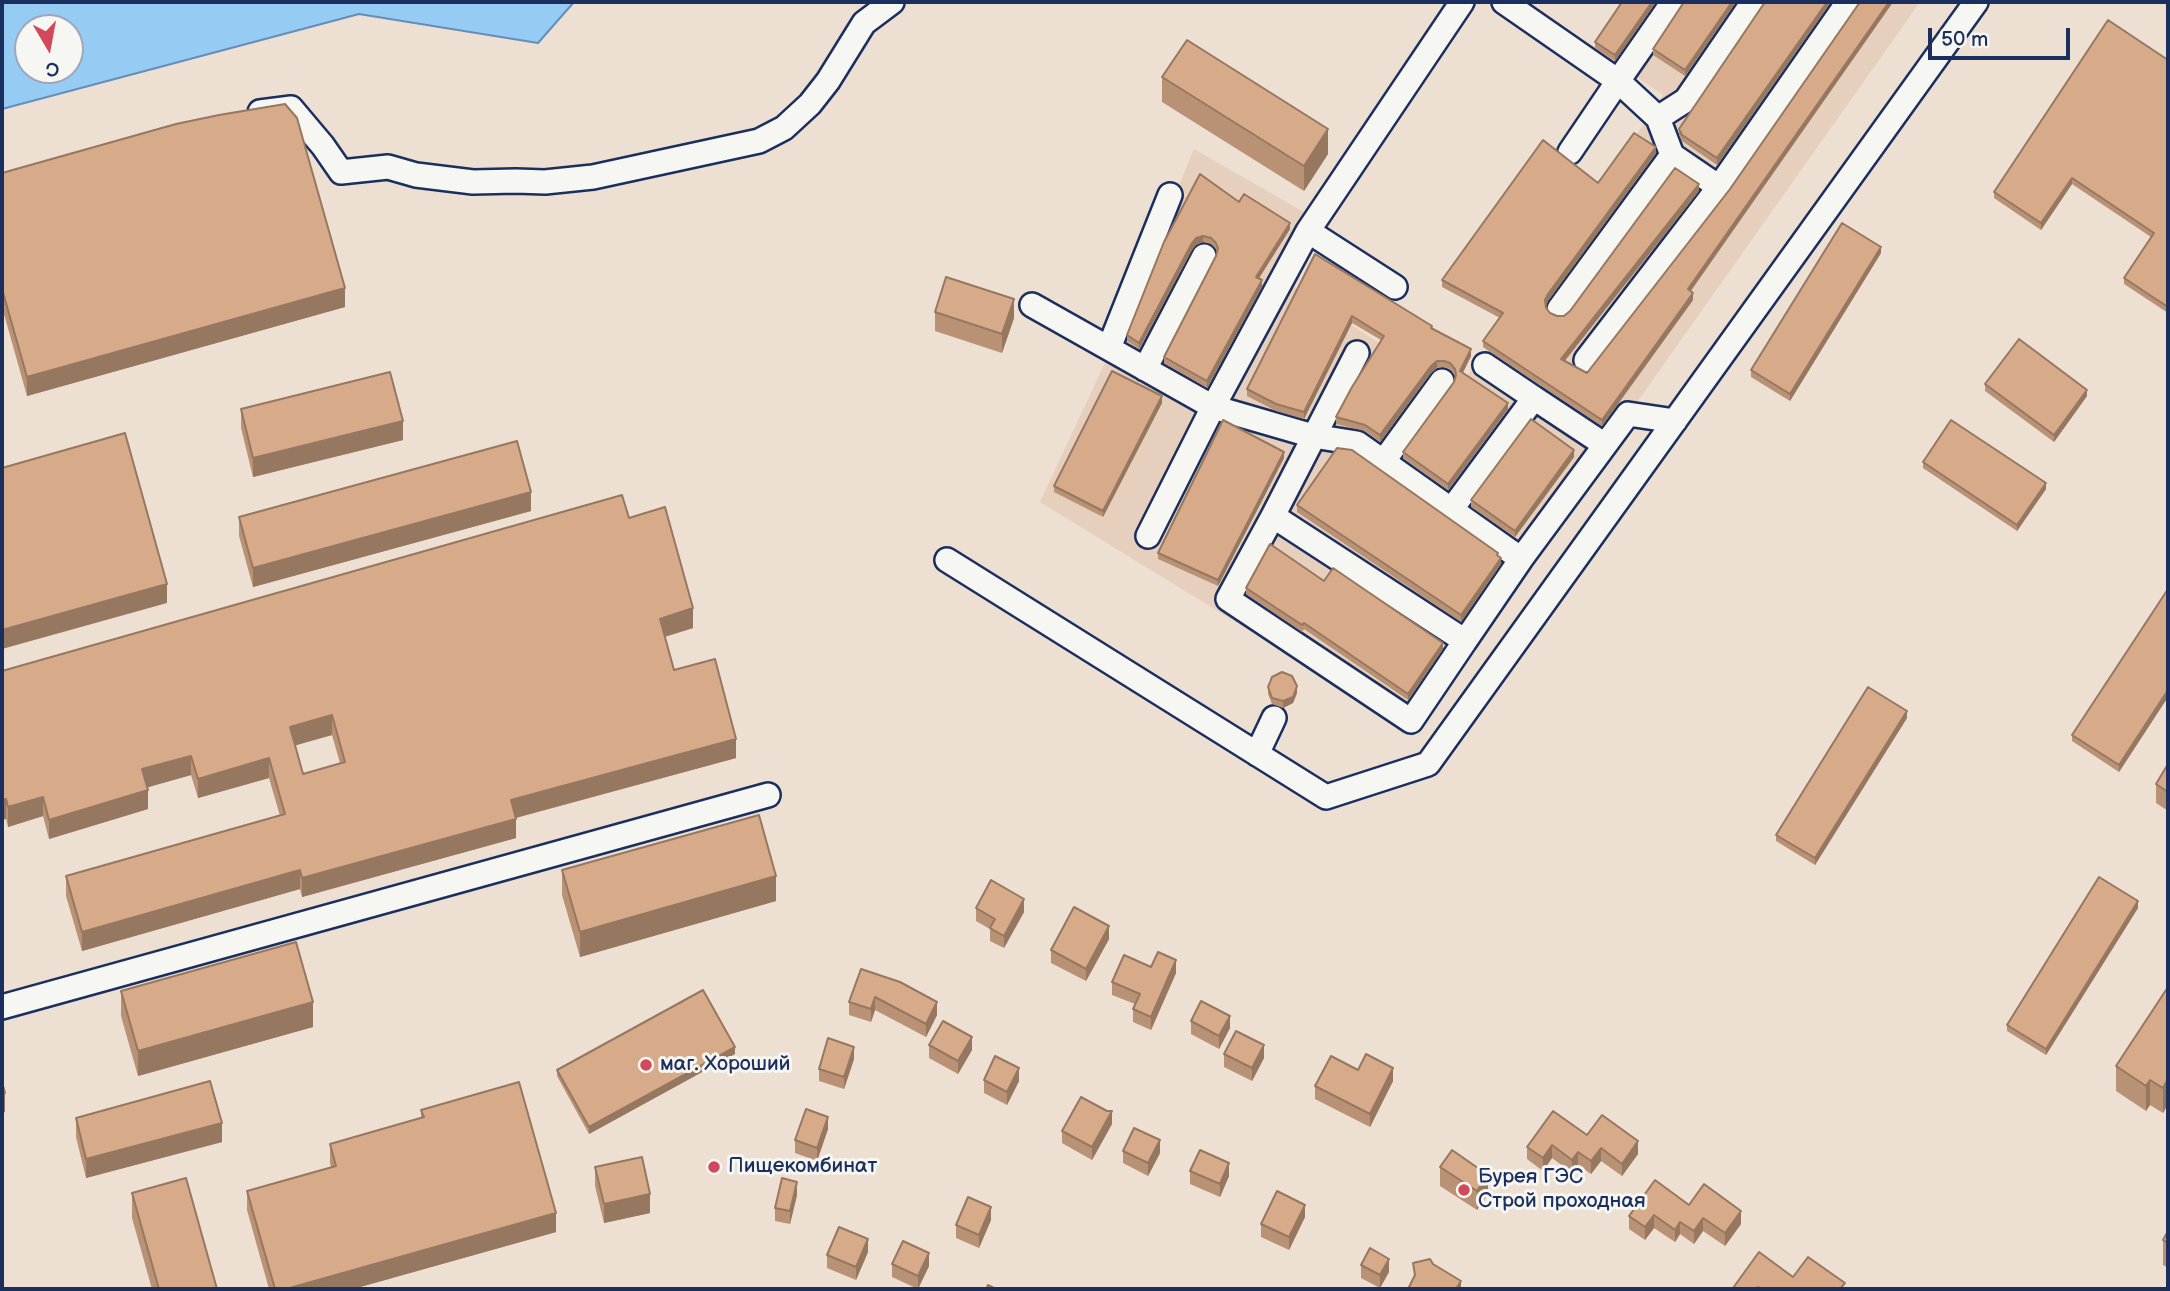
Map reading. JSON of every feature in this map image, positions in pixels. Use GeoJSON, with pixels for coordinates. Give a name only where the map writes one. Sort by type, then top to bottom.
{"type":"FeatureCollection","features":[{"type":"Feature","properties":{"kind":"street"},"geometry":{"type":"LineString","coordinates":[[242,115],[291,108],[341,172],[388,167],[416,175],[473,183],[545,182],[593,177],[759,141],[784,128],[822,89],[864,23],[892,2]]}},
{"type":"Feature","properties":{"kind":"street"},"geometry":{"type":"LineString","coordinates":[[1148,536],[1213,407],[1308,230],[1462,2]]}},
{"type":"Feature","properties":{"kind":"street"},"geometry":{"type":"LineString","coordinates":[[1504,2],[1618,81],[1658,118],[1672,155],[1719,187]]}},
{"type":"Feature","properties":{"kind":"street"},"geometry":{"type":"LineString","coordinates":[[1570,152],[1673,2]]}},
{"type":"Feature","properties":{"kind":"street"},"geometry":{"type":"LineString","coordinates":[[1658,118],[1686,100],[1753,2]]}},
{"type":"Feature","properties":{"kind":"street"},"geometry":{"type":"LineString","coordinates":[[1586,360],[1719,187],[1849,2]]}},
{"type":"Feature","properties":{"kind":"street"},"geometry":{"type":"LineString","coordinates":[[947,560],[1326,797],[1428,764],[1976,2]]}},
{"type":"Feature","properties":{"kind":"street"},"geometry":{"type":"LineString","coordinates":[[1559,309],[1672,155]]}},
{"type":"Feature","properties":{"kind":"street"},"geometry":{"type":"LineString","coordinates":[[1108,348],[1170,195]]}},
{"type":"Feature","properties":{"kind":"street"},"geometry":{"type":"LineString","coordinates":[[1308,230],[1395,287]]}},
{"type":"Feature","properties":{"kind":"street"},"geometry":{"type":"LineString","coordinates":[[1145,369],[1204,256]]}},
{"type":"Feature","properties":{"kind":"street"},"geometry":{"type":"LineString","coordinates":[[1032,305],[1213,407],[1313,436],[1357,443],[1521,559]]}},
{"type":"Feature","properties":{"kind":"street"},"geometry":{"type":"LineString","coordinates":[[1357,354],[1228,599],[1411,721],[1521,559],[1628,414],[1675,421]]}},
{"type":"Feature","properties":{"kind":"street"},"geometry":{"type":"LineString","coordinates":[[1485,365],[1605,445]]}},
{"type":"Feature","properties":{"kind":"street"},"geometry":{"type":"LineString","coordinates":[[1383,462],[1442,381]]}},
{"type":"Feature","properties":{"kind":"street"},"geometry":{"type":"LineString","coordinates":[[1451,510],[1534,398]]}},
{"type":"Feature","properties":{"kind":"street"},"geometry":{"type":"LineString","coordinates":[[1273,516],[1465,641]]}},
{"type":"Feature","properties":{"kind":"street"},"geometry":{"type":"LineString","coordinates":[[1257,754],[1273,718]]}},
{"type":"Feature","properties":{"kind":"street"},"geometry":{"type":"LineString","coordinates":[[2,1007],[768,795]]}},
{"type":"Feature","properties":{"kind":"shaded area"},"geometry":{"type":"Polygon","coordinates":[[[1626,2],[1920,2],[1613,436],[1415,732],[1040,502],[1118,335],[1194,149],[1309,215],[1294,287],[1414,366],[1464,380],[1555,256],[1663,95],[1595,48],[1626,2]]]}},
{"type":"Feature","properties":{"kind":"water"},"geometry":{"type":"Polygon","coordinates":[[[2,2],[574,2],[538,43],[359,14],[2,109],[2,2]]]}},
{"type":"Feature","properties":{"kind":"building"},"geometry":{"type":"Polygon","coordinates":[[[1622,2],[1652,2],[1615,55],[1595,42],[1622,2]]]}},
{"type":"Feature","properties":{"kind":"building"},"geometry":{"type":"Polygon","coordinates":[[[1684,2],[1732,2],[1685,70],[1653,49],[1684,2]]]}},
{"type":"Feature","properties":{"kind":"building"},"geometry":{"type":"Polygon","coordinates":[[[1765,2],[1827,2],[1717,158],[1682,135],[1679,129],[1765,2]]]}},
{"type":"Feature","properties":{"kind":"building"},"geometry":{"type":"Polygon","coordinates":[[[1860,2],[1889,2],[1688,289],[1693,293],[1602,420],[1483,341],[1503,313],[1442,280],[1543,140],[1598,183],[1634,133],[1656,147],[1548,294],[1545,300],[1546,308],[1557,316],[1564,316],[1570,311],[1675,168],[1699,184],[1561,359],[1587,373],[1730,189],[1860,2]]]}},
{"type":"Feature","properties":{"kind":"building"},"geometry":{"type":"Polygon","coordinates":[[[2108,20],[2168,60],[2168,307],[2124,278],[2154,233],[2072,178],[2041,223],[1994,192],[2108,20]]]}},
{"type":"Feature","properties":{"kind":"building"},"geometry":{"type":"Polygon","coordinates":[[[1187,40],[1328,129],[1304,166],[1162,77],[1187,40]]]}},
{"type":"Feature","properties":{"kind":"building"},"geometry":{"type":"Polygon","coordinates":[[[285,104],[297,118],[345,288],[27,377],[2,289],[2,173],[176,124],[285,104]]]}},
{"type":"Feature","properties":{"kind":"building"},"geometry":{"type":"Polygon","coordinates":[[[1200,174],[1239,202],[1244,194],[1290,223],[1256,277],[1262,280],[1207,381],[1164,357],[1216,256],[1218,248],[1211,238],[1203,236],[1192,243],[1139,343],[1127,335],[1164,242],[1200,174]]]}},
{"type":"Feature","properties":{"kind":"building"},"geometry":{"type":"Polygon","coordinates":[[[1842,223],[1881,247],[1790,394],[1751,370],[1842,223]]]}},
{"type":"Feature","properties":{"kind":"building"},"geometry":{"type":"Polygon","coordinates":[[[1315,254],[1432,326],[1431,328],[1471,349],[1460,371],[1508,403],[1448,484],[1403,452],[1454,382],[1455,369],[1450,363],[1437,361],[1431,366],[1380,435],[1365,425],[1336,417],[1384,336],[1352,316],[1304,412],[1276,404],[1247,389],[1315,254]]]}},
{"type":"Feature","properties":{"kind":"building"},"geometry":{"type":"Polygon","coordinates":[[[946,277],[1014,299],[1002,334],[935,312],[946,277]]]}},
{"type":"Feature","properties":{"kind":"building"},"geometry":{"type":"Polygon","coordinates":[[[2019,339],[2087,390],[2054,435],[1985,384],[2019,339]]]}},
{"type":"Feature","properties":{"kind":"building"},"geometry":{"type":"Polygon","coordinates":[[[1112,371],[1162,396],[1103,511],[1054,486],[1112,371]]]}},
{"type":"Feature","properties":{"kind":"building"},"geometry":{"type":"Polygon","coordinates":[[[390,372],[403,421],[253,458],[241,409],[390,372]]]}},
{"type":"Feature","properties":{"kind":"building"},"geometry":{"type":"Polygon","coordinates":[[[1531,419],[1574,450],[1515,531],[1471,500],[1531,419]]]}},
{"type":"Feature","properties":{"kind":"building"},"geometry":{"type":"Polygon","coordinates":[[[1223,420],[1284,452],[1218,580],[1158,553],[1223,420]]]}},
{"type":"Feature","properties":{"kind":"building"},"geometry":{"type":"Polygon","coordinates":[[[1951,420],[2046,483],[2017,525],[1923,462],[1951,420]]]}},
{"type":"Feature","properties":{"kind":"building"},"geometry":{"type":"Polygon","coordinates":[[[125,433],[167,584],[2,630],[2,468],[125,433]]]}},
{"type":"Feature","properties":{"kind":"building"},"geometry":{"type":"Polygon","coordinates":[[[517,441],[531,492],[253,568],[239,517],[517,441]]]}},
{"type":"Feature","properties":{"kind":"building"},"geometry":{"type":"Polygon","coordinates":[[[1337,448],[1352,450],[1498,553],[1501,558],[1461,615],[1297,505],[1337,448]]]}},
{"type":"Feature","properties":{"kind":"building"},"geometry":{"type":"Polygon","coordinates":[[[622,495],[629,518],[665,507],[693,608],[660,619],[674,670],[715,659],[736,739],[511,800],[516,819],[302,878],[300,870],[82,932],[66,876],[285,814],[269,758],[198,779],[191,756],[142,769],[148,790],[49,820],[43,797],[8,807],[6,799],[2,800],[2,671],[622,495]],[[332,715],[290,727],[303,774],[345,762],[332,715]]]}},
{"type":"Feature","properties":{"kind":"building"},"geometry":{"type":"Polygon","coordinates":[[[1270,544],[1324,581],[1333,568],[1443,643],[1408,694],[1304,623],[1302,625],[1246,588],[1270,544]]]}},
{"type":"Feature","properties":{"kind":"building"},"geometry":{"type":"Polygon","coordinates":[[[2168,589],[2168,690],[2119,765],[2072,735],[2168,589]]]}},
{"type":"Feature","properties":{"kind":"building"},"geometry":{"type":"Polygon","coordinates":[[[1282,672],[1292,676],[1297,686],[1293,697],[1283,701],[1272,698],[1268,687],[1272,677],[1282,672]]]}},
{"type":"Feature","properties":{"kind":"building"},"geometry":{"type":"Polygon","coordinates":[[[1868,687],[1907,711],[1815,858],[1776,835],[1868,687]]]}},
{"type":"Feature","properties":{"kind":"building"},"geometry":{"type":"Polygon","coordinates":[[[2168,764],[2168,792],[2156,784],[2168,764]]]}},
{"type":"Feature","properties":{"kind":"building"},"geometry":{"type":"Polygon","coordinates":[[[759,815],[776,876],[580,932],[562,870],[759,815]]]}},
{"type":"Feature","properties":{"kind":"building"},"geometry":{"type":"Polygon","coordinates":[[[2099,877],[2138,901],[2046,1049],[2007,1025],[2099,877]]]}},
{"type":"Feature","properties":{"kind":"building"},"geometry":{"type":"Polygon","coordinates":[[[991,880],[1024,899],[1004,936],[990,928],[995,919],[976,908],[991,880]]]}},
{"type":"Feature","properties":{"kind":"building"},"geometry":{"type":"Polygon","coordinates":[[[1074,907],[1109,926],[1086,969],[1051,950],[1074,907]]]}},
{"type":"Feature","properties":{"kind":"building"},"geometry":{"type":"Polygon","coordinates":[[[296,942],[313,1002],[138,1051],[121,991],[296,942]]]}},
{"type":"Feature","properties":{"kind":"building"},"geometry":{"type":"Polygon","coordinates":[[[1158,952],[1176,960],[1151,1017],[1133,1009],[1140,994],[1112,982],[1124,955],[1151,967],[1158,952]]]}},
{"type":"Feature","properties":{"kind":"building"},"geometry":{"type":"Polygon","coordinates":[[[861,969],[900,982],[937,1002],[926,1024],[875,997],[871,1009],[849,1002],[861,969]]]}},
{"type":"Feature","properties":{"kind":"building"},"geometry":{"type":"Polygon","coordinates":[[[2168,987],[2168,1079],[2163,1088],[2150,1080],[2146,1086],[2116,1066],[2168,987]]]}},
{"type":"Feature","properties":{"kind":"building","name":"маг. Хороший"},"geometry":{"type":"Polygon","coordinates":[[[703,990],[735,1047],[589,1127],[557,1070],[703,990]]]}},
{"type":"Feature","properties":{"kind":"building"},"geometry":{"type":"Polygon","coordinates":[[[1201,1001],[1230,1016],[1219,1036],[1191,1021],[1201,1001]]]}},
{"type":"Feature","properties":{"kind":"building"},"geometry":{"type":"Polygon","coordinates":[[[943,1021],[972,1037],[958,1061],[929,1045],[943,1021]]]}},
{"type":"Feature","properties":{"kind":"building"},"geometry":{"type":"Polygon","coordinates":[[[1236,1031],[1264,1045],[1252,1068],[1224,1054],[1236,1031]]]}},
{"type":"Feature","properties":{"kind":"building"},"geometry":{"type":"Polygon","coordinates":[[[828,1038],[854,1047],[844,1077],[819,1069],[828,1038]]]}},
{"type":"Feature","properties":{"kind":"building"},"geometry":{"type":"Polygon","coordinates":[[[1366,1054],[1393,1068],[1370,1114],[1315,1086],[1331,1056],[1358,1070],[1366,1054]]]}},
{"type":"Feature","properties":{"kind":"building"},"geometry":{"type":"Polygon","coordinates":[[[995,1056],[1019,1068],[1007,1092],[984,1080],[995,1056]]]}},
{"type":"Feature","properties":{"kind":"building"},"geometry":{"type":"Polygon","coordinates":[[[210,1081],[222,1123],[86,1159],[76,1118],[210,1081]]]}},
{"type":"Feature","properties":{"kind":"building"},"geometry":{"type":"Polygon","coordinates":[[[519,1082],[556,1213],[286,1289],[275,1289],[247,1191],[336,1166],[330,1144],[424,1117],[421,1110],[519,1082]]]}},
{"type":"Feature","properties":{"kind":"building"},"geometry":{"type":"Polygon","coordinates":[[[1081,1097],[1112,1111],[1092,1147],[1062,1131],[1081,1097]]]}},
{"type":"Feature","properties":{"kind":"building"},"geometry":{"type":"Polygon","coordinates":[[[806,1109],[828,1117],[817,1148],[795,1140],[806,1109]]]}},
{"type":"Feature","properties":{"kind":"building"},"geometry":{"type":"Polygon","coordinates":[[[1553,1111],[1587,1135],[1602,1115],[1638,1141],[1622,1164],[1601,1148],[1591,1161],[1578,1152],[1572,1160],[1552,1145],[1543,1158],[1527,1147],[1553,1111]]]}},
{"type":"Feature","properties":{"kind":"building"},"geometry":{"type":"Polygon","coordinates":[[[1134,1128],[1160,1140],[1148,1163],[1123,1151],[1134,1128]]]}},
{"type":"Feature","properties":{"kind":"building"},"geometry":{"type":"Polygon","coordinates":[[[1200,1150],[1229,1163],[1220,1184],[1190,1171],[1200,1150]]]}},
{"type":"Feature","properties":{"kind":"building"},"geometry":{"type":"Polygon","coordinates":[[[1452,1150],[1488,1175],[1477,1191],[1440,1167],[1452,1150]]]}},
{"type":"Feature","properties":{"kind":"building"},"geometry":{"type":"Polygon","coordinates":[[[642,1157],[650,1194],[604,1204],[595,1167],[642,1157]]]}},
{"type":"Feature","properties":{"kind":"building"},"geometry":{"type":"Polygon","coordinates":[[[186,1178],[217,1289],[159,1289],[132,1193],[186,1178]]]}},
{"type":"Feature","properties":{"kind":"building"},"geometry":{"type":"Polygon","coordinates":[[[782,1178],[797,1182],[790,1211],[775,1208],[782,1178]]]}},
{"type":"Feature","properties":{"kind":"building"},"geometry":{"type":"Polygon","coordinates":[[[1655,1180],[1689,1205],[1704,1184],[1741,1211],[1725,1233],[1703,1218],[1694,1231],[1680,1222],[1675,1230],[1654,1215],[1645,1227],[1629,1216],[1655,1180]]]}},
{"type":"Feature","properties":{"kind":"building"},"geometry":{"type":"Polygon","coordinates":[[[1277,1191],[1305,1205],[1289,1237],[1261,1224],[1277,1191]]]}},
{"type":"Feature","properties":{"kind":"building"},"geometry":{"type":"Polygon","coordinates":[[[968,1197],[991,1207],[979,1235],[956,1225],[968,1197]]]}},
{"type":"Feature","properties":{"kind":"building"},"geometry":{"type":"Polygon","coordinates":[[[839,1227],[868,1239],[856,1267],[827,1255],[839,1227]]]}},
{"type":"Feature","properties":{"kind":"building"},"geometry":{"type":"Polygon","coordinates":[[[903,1241],[929,1253],[918,1276],[892,1264],[903,1241]]]}},
{"type":"Feature","properties":{"kind":"building"},"geometry":{"type":"Polygon","coordinates":[[[1370,1248],[1389,1259],[1380,1275],[1361,1265],[1370,1248]]]}},
{"type":"Feature","properties":{"kind":"building"},"geometry":{"type":"Polygon","coordinates":[[[1759,1252],[1793,1277],[1808,1257],[1845,1283],[1840,1289],[1734,1289],[1759,1252]]]}},
{"type":"Feature","properties":{"kind":"building"},"geometry":{"type":"Polygon","coordinates":[[[1430,1259],[1433,1264],[1461,1281],[1456,1289],[1408,1289],[1415,1275],[1413,1263],[1430,1259]]]}},
{"type":"Feature","properties":{"kind":"place","name":"маг. Хороший"},"geometry":{"type":"Point","coordinates":[646,1065]}},
{"type":"Feature","properties":{"kind":"place","name":"Пищекомбинат"},"geometry":{"type":"Point","coordinates":[714,1167]}},
{"type":"Feature","properties":{"kind":"place","name":"Бурея ГЭС Строй проходная"},"geometry":{"type":"Point","coordinates":[1464,1190]}}]}
